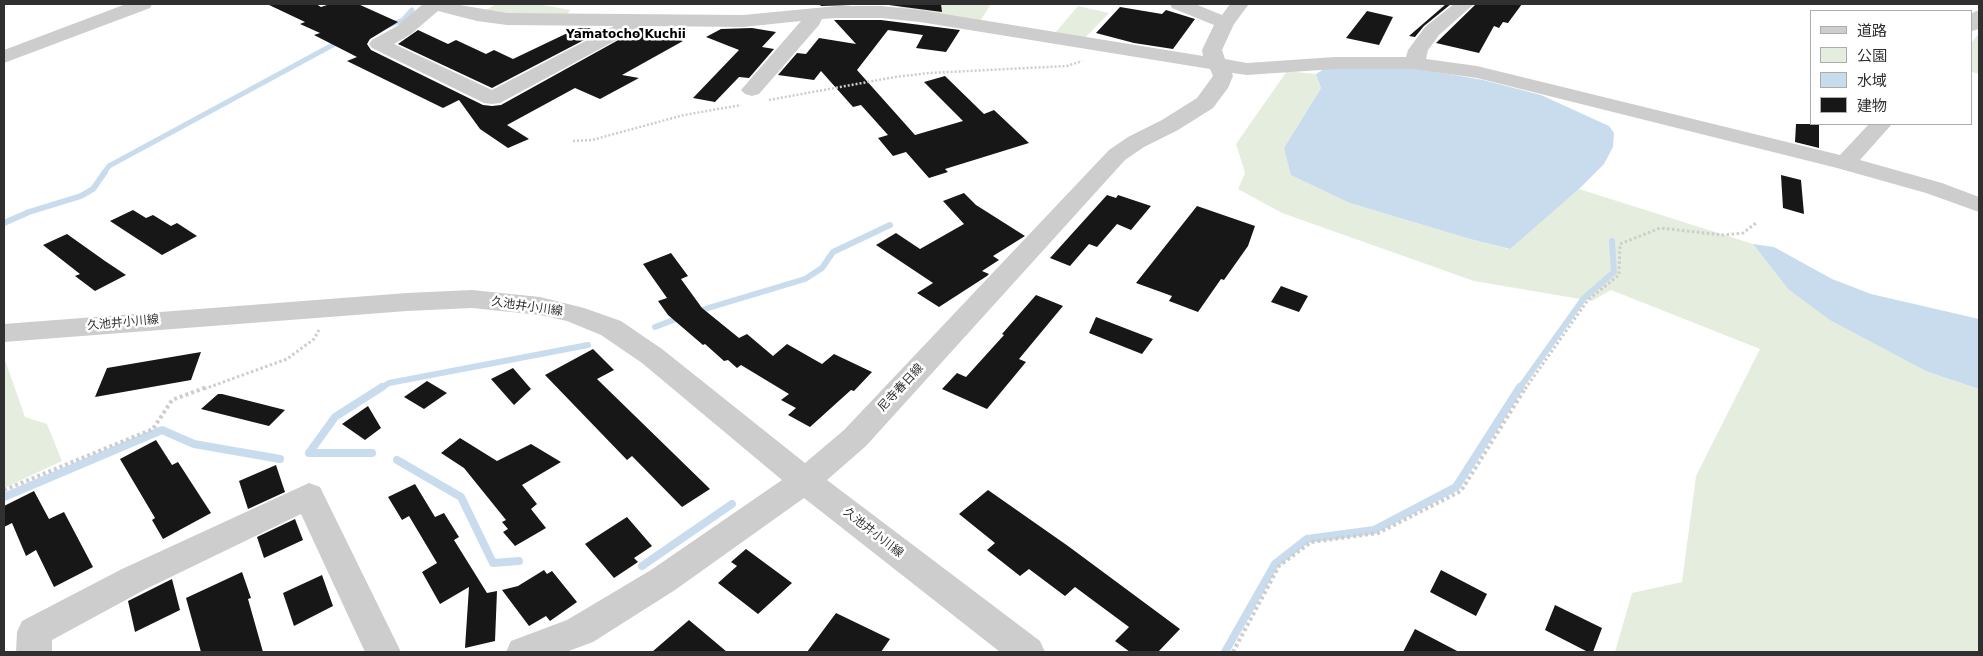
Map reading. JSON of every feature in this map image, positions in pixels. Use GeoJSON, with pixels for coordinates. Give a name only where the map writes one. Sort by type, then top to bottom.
{"type":"FeatureCollection","features":[{"type":"Feature","properties":{"kind":"street"},"geometry":{"type":"LineString","coordinates":[[4,57],[143,4]]}},
{"type":"Feature","properties":{"kind":"street"},"geometry":{"type":"LineString","coordinates":[[633,21],[628,26],[492,98],[379,44],[404,30],[433,4],[507,20],[742,21],[838,12],[881,12],[920,16],[1247,69],[1335,64],[1414,63],[1476,72],[1845,163],[1934,188],[1979,205]]}},
{"type":"Feature","properties":{"kind":"street"},"geometry":{"type":"LineString","coordinates":[[1179,4],[1225,23]]}},
{"type":"Feature","properties":{"kind":"street"},"geometry":{"type":"LineString","coordinates":[[1219,65],[1213,58],[1212,50],[1225,23],[1240,4]]}},
{"type":"Feature","properties":{"kind":"street"},"geometry":{"type":"LineString","coordinates":[[1414,63],[1418,50],[1432,31],[1465,4]]}},
{"type":"Feature","properties":{"kind":"street"},"geometry":{"type":"LineString","coordinates":[[752,99],[812,21],[812,14]]}},
{"type":"Feature","properties":{"kind":"street","name":"尼寺春日線"},"geometry":{"type":"LineString","coordinates":[[524,652],[580,631],[663,580],[805,481],[855,438],[1117,155],[1136,142],[1170,125],[1205,103],[1224,76],[1219,65]]}},
{"type":"Feature","properties":{"kind":"street"},"geometry":{"type":"LineString","coordinates":[[1845,163],[1880,125]]}},
{"type":"Feature","properties":{"kind":"street","name":"久池井小川線"},"geometry":{"type":"LineString","coordinates":[[4,333],[472,299],[540,306],[574,314],[611,328],[652,356],[805,481],[1027,652]]}},
{"type":"Feature","properties":{"kind":"street"},"geometry":{"type":"LineString","coordinates":[[34,652],[35,632],[134,580],[309,496],[383,652]]}},
{"type":"Feature","properties":{"kind":"path"},"geometry":{"type":"LineString","coordinates":[[573,141],[592,140],[752,99],[929,73],[1067,66],[1120,49]]}},
{"type":"Feature","properties":{"kind":"path"},"geometry":{"type":"LineString","coordinates":[[1233,652],[1279,566],[1311,542],[1378,533],[1462,491],[1535,373],[1588,300],[1619,275],[1620,244],[1660,228],[1723,236],[1743,233],[1756,223]]}},
{"type":"Feature","properties":{"kind":"path"},"geometry":{"type":"LineString","coordinates":[[4,490],[153,429],[172,400],[287,359],[314,339],[325,321],[325,309]]}},
{"type":"Feature","properties":{"kind":"green space"},"geometry":{"type":"Polygon","coordinates":[[[496,4],[538,4],[570,10],[565,18],[483,12],[496,4]]]}},
{"type":"Feature","properties":{"kind":"green space"},"geometry":{"type":"Polygon","coordinates":[[[903,4],[991,4],[980,21],[897,9],[903,4]]]}},
{"type":"Feature","properties":{"kind":"green space"},"geometry":{"type":"Polygon","coordinates":[[[1078,6],[1109,13],[1083,40],[1055,33],[1078,6]]]}},
{"type":"Feature","properties":{"kind":"green space"},"geometry":{"type":"Polygon","coordinates":[[[1979,33],[1979,74],[1973,72],[1973,41],[1979,33]]]}},
{"type":"Feature","properties":{"kind":"green space"},"geometry":{"type":"Polygon","coordinates":[[[1287,71],[1316,74],[1321,88],[1284,148],[1350,203],[1509,249],[1579,189],[1753,244],[1788,289],[1928,372],[1979,389],[1979,652],[1615,652],[1632,593],[1682,582],[1696,476],[1760,349],[1611,290],[1592,301],[1474,281],[1282,213],[1238,189],[1245,173],[1236,144],[1287,71]]]}},
{"type":"Feature","properties":{"kind":"green space"},"geometry":{"type":"Polygon","coordinates":[[[4,357],[25,417],[47,424],[62,461],[4,488],[4,357]]]}},
{"type":"Feature","properties":{"kind":"water"},"geometry":{"type":"Polygon","coordinates":[[[1415,68],[1483,80],[1541,95],[1609,126],[1614,133],[1613,147],[1604,164],[1579,189],[1510,249],[1350,203],[1291,175],[1284,148],[1321,88],[1316,74],[1324,69],[1415,68]]]}},
{"type":"Feature","properties":{"kind":"water"},"geometry":{"type":"Polygon","coordinates":[[[1753,244],[1774,247],[1832,279],[1871,294],[1979,319],[1979,389],[1928,372],[1830,320],[1788,289],[1753,244]]]}},
{"type":"Feature","properties":{"kind":"building"},"geometry":{"type":"Polygon","coordinates":[[[267,4],[316,4],[321,7],[330,4],[358,4],[398,22],[370,39],[367,44],[371,50],[483,105],[492,106],[501,105],[640,28],[650,28],[683,41],[622,75],[639,78],[600,99],[575,88],[507,125],[529,139],[508,148],[480,129],[459,100],[443,108],[347,61],[357,57],[314,35],[320,33],[300,24],[305,22],[267,4]]]}},
{"type":"Feature","properties":{"kind":"building"},"geometry":{"type":"Polygon","coordinates":[[[819,4],[881,4],[821,6],[819,4]]]}},
{"type":"Feature","properties":{"kind":"building"},"geometry":{"type":"Polygon","coordinates":[[[881,4],[941,4],[942,12],[881,4]]]}},
{"type":"Feature","properties":{"kind":"building"},"geometry":{"type":"Polygon","coordinates":[[[1446,4],[1451,4],[1424,26],[1415,37],[1409,36],[1446,4]]]}},
{"type":"Feature","properties":{"kind":"building"},"geometry":{"type":"Polygon","coordinates":[[[1476,4],[1522,4],[1508,23],[1503,22],[1499,28],[1494,26],[1479,53],[1436,43],[1476,4]]]}},
{"type":"Feature","properties":{"kind":"building"},"geometry":{"type":"Polygon","coordinates":[[[1120,7],[1162,14],[1166,10],[1195,19],[1173,49],[1134,43],[1096,33],[1120,7]]]}},
{"type":"Feature","properties":{"kind":"building"},"geometry":{"type":"Polygon","coordinates":[[[1367,11],[1393,17],[1379,45],[1346,38],[1367,11]]]}},
{"type":"Feature","properties":{"kind":"building"},"geometry":{"type":"Polygon","coordinates":[[[834,20],[881,20],[960,30],[946,52],[916,48],[923,35],[888,30],[857,70],[915,135],[963,121],[924,82],[945,76],[984,114],[994,110],[1029,143],[945,169],[948,172],[929,178],[906,152],[893,156],[878,138],[888,135],[861,105],[853,107],[821,71],[814,80],[778,75],[797,53],[806,54],[819,38],[856,44],[834,20]]]}},
{"type":"Feature","properties":{"kind":"building"},"geometry":{"type":"Polygon","coordinates":[[[578,28],[589,28],[599,32],[601,28],[607,28],[492,88],[398,44],[418,30],[448,44],[456,40],[486,54],[494,50],[513,59],[578,28]]]}},
{"type":"Feature","properties":{"kind":"building"},"geometry":{"type":"Polygon","coordinates":[[[752,28],[776,32],[762,47],[774,49],[749,78],[739,77],[715,102],[693,98],[739,50],[706,37],[721,29],[752,28]]]}},
{"type":"Feature","properties":{"kind":"building"},"geometry":{"type":"Polygon","coordinates":[[[1796,124],[1819,125],[1819,148],[1795,142],[1796,124]]]}},
{"type":"Feature","properties":{"kind":"building"},"geometry":{"type":"Polygon","coordinates":[[[1781,175],[1801,180],[1804,214],[1783,208],[1781,175]]]}},
{"type":"Feature","properties":{"kind":"building"},"geometry":{"type":"Polygon","coordinates":[[[964,193],[976,205],[1025,236],[993,256],[999,260],[982,271],[989,274],[987,276],[939,307],[917,293],[933,283],[876,245],[896,233],[920,249],[964,224],[943,201],[964,193]]]}},
{"type":"Feature","properties":{"kind":"building"},"geometry":{"type":"Polygon","coordinates":[[[1107,195],[1116,198],[1118,195],[1151,206],[1131,230],[1117,224],[1097,247],[1089,244],[1070,266],[1050,258],[1107,195]]]}},
{"type":"Feature","properties":{"kind":"building"},"geometry":{"type":"Polygon","coordinates":[[[1197,206],[1255,226],[1248,246],[1224,280],[1221,279],[1198,312],[1169,301],[1172,296],[1136,283],[1197,206]]]}},
{"type":"Feature","properties":{"kind":"building"},"geometry":{"type":"Polygon","coordinates":[[[133,210],[146,218],[153,215],[171,226],[177,223],[197,236],[162,255],[110,221],[133,210]]]}},
{"type":"Feature","properties":{"kind":"building"},"geometry":{"type":"Polygon","coordinates":[[[67,234],[126,275],[95,291],[75,276],[80,274],[43,245],[67,234]]]}},
{"type":"Feature","properties":{"kind":"building"},"geometry":{"type":"Polygon","coordinates":[[[671,253],[688,276],[681,279],[702,308],[739,338],[747,334],[773,356],[787,344],[822,364],[834,354],[872,372],[854,391],[851,390],[810,427],[788,415],[796,408],[781,400],[789,394],[741,365],[737,368],[728,360],[724,361],[668,315],[658,301],[667,298],[643,264],[671,253]]]}},
{"type":"Feature","properties":{"kind":"building"},"geometry":{"type":"Polygon","coordinates":[[[1281,286],[1308,296],[1299,312],[1271,302],[1281,286]]]}},
{"type":"Feature","properties":{"kind":"building"},"geometry":{"type":"Polygon","coordinates":[[[1036,295],[1063,306],[1019,359],[1026,362],[987,409],[942,389],[957,373],[966,377],[1004,335],[1002,334],[1036,295]]]}},
{"type":"Feature","properties":{"kind":"building"},"geometry":{"type":"Polygon","coordinates":[[[1096,317],[1153,339],[1142,354],[1089,333],[1096,317]]]}},
{"type":"Feature","properties":{"kind":"building"},"geometry":{"type":"Polygon","coordinates":[[[593,349],[614,370],[597,379],[710,489],[682,507],[632,456],[627,460],[545,375],[593,349]]]}},
{"type":"Feature","properties":{"kind":"building"},"geometry":{"type":"Polygon","coordinates":[[[201,352],[191,380],[95,397],[107,368],[201,352]]]}},
{"type":"Feature","properties":{"kind":"building"},"geometry":{"type":"Polygon","coordinates":[[[513,368],[531,389],[514,405],[491,379],[513,368]]]}},
{"type":"Feature","properties":{"kind":"building"},"geometry":{"type":"Polygon","coordinates":[[[427,381],[447,393],[424,409],[404,397],[427,381]]]}},
{"type":"Feature","properties":{"kind":"building"},"geometry":{"type":"Polygon","coordinates":[[[218,394],[285,410],[269,426],[201,409],[218,394]]]}},
{"type":"Feature","properties":{"kind":"building"},"geometry":{"type":"Polygon","coordinates":[[[368,406],[381,428],[365,440],[342,424],[368,406]]]}},
{"type":"Feature","properties":{"kind":"building"},"geometry":{"type":"Polygon","coordinates":[[[460,438],[497,461],[531,444],[561,462],[522,485],[537,504],[531,509],[546,528],[515,546],[503,532],[508,529],[502,522],[506,520],[464,468],[441,453],[460,438]]]}},
{"type":"Feature","properties":{"kind":"building"},"geometry":{"type":"Polygon","coordinates":[[[156,440],[172,465],[178,462],[211,513],[163,539],[152,520],[155,518],[120,459],[156,440]]]}},
{"type":"Feature","properties":{"kind":"building"},"geometry":{"type":"Polygon","coordinates":[[[276,465],[285,492],[248,509],[239,481],[276,465]]]}},
{"type":"Feature","properties":{"kind":"building"},"geometry":{"type":"Polygon","coordinates":[[[415,484],[435,517],[444,513],[459,537],[454,540],[487,593],[497,591],[495,641],[465,648],[469,587],[440,604],[422,572],[437,563],[409,516],[402,520],[388,497],[415,484]]]}},
{"type":"Feature","properties":{"kind":"building"},"geometry":{"type":"Polygon","coordinates":[[[988,490],[1068,546],[1180,629],[1158,652],[1130,652],[1115,641],[1129,627],[1075,587],[1065,596],[1029,569],[1020,576],[987,550],[995,543],[959,514],[988,490]]]}},
{"type":"Feature","properties":{"kind":"building"},"geometry":{"type":"Polygon","coordinates":[[[34,491],[49,519],[64,512],[93,567],[54,587],[36,550],[26,556],[12,523],[4,527],[4,506],[34,491]]]}},
{"type":"Feature","properties":{"kind":"building"},"geometry":{"type":"Polygon","coordinates":[[[627,517],[652,546],[634,558],[638,562],[614,578],[585,544],[627,517]]]}},
{"type":"Feature","properties":{"kind":"building"},"geometry":{"type":"Polygon","coordinates":[[[295,519],[303,540],[264,558],[257,537],[295,519]]]}},
{"type":"Feature","properties":{"kind":"building"},"geometry":{"type":"Polygon","coordinates":[[[746,549],[792,583],[758,614],[718,583],[737,566],[731,562],[746,549]]]}},
{"type":"Feature","properties":{"kind":"building"},"geometry":{"type":"Polygon","coordinates":[[[544,570],[547,574],[552,571],[577,602],[550,621],[546,616],[529,626],[502,590],[518,586],[544,570]]]}},
{"type":"Feature","properties":{"kind":"building"},"geometry":{"type":"Polygon","coordinates":[[[1441,570],[1487,594],[1476,616],[1430,592],[1441,570]]]}},
{"type":"Feature","properties":{"kind":"building"},"geometry":{"type":"Polygon","coordinates":[[[242,572],[251,598],[248,599],[263,652],[201,652],[186,598],[242,572]]]}},
{"type":"Feature","properties":{"kind":"building"},"geometry":{"type":"Polygon","coordinates":[[[322,575],[333,606],[294,626],[283,593],[322,575]]]}},
{"type":"Feature","properties":{"kind":"building"},"geometry":{"type":"Polygon","coordinates":[[[172,579],[180,610],[135,632],[128,601],[172,579]]]}},
{"type":"Feature","properties":{"kind":"building"},"geometry":{"type":"Polygon","coordinates":[[[1555,605],[1602,628],[1593,652],[1588,652],[1545,630],[1555,605]]]}},
{"type":"Feature","properties":{"kind":"building"},"geometry":{"type":"Polygon","coordinates":[[[836,613],[890,639],[881,652],[807,652],[836,613]]]}},
{"type":"Feature","properties":{"kind":"building"},"geometry":{"type":"Polygon","coordinates":[[[689,620],[727,652],[652,652],[689,620]]]}},
{"type":"Feature","properties":{"kind":"building"},"geometry":{"type":"Polygon","coordinates":[[[1415,629],[1459,652],[1403,652],[1415,629]]]}},
{"type":"Feature","properties":{"kind":"waterway"},"geometry":{"type":"LineString","coordinates":[[390,25],[403,20],[412,10]]}},
{"type":"Feature","properties":{"kind":"waterway"},"geometry":{"type":"LineString","coordinates":[[104,173],[109,166],[340,41]]}},
{"type":"Feature","properties":{"kind":"waterway"},"geometry":{"type":"LineString","coordinates":[[4,223],[29,212],[81,196],[93,189],[105,172]]}},
{"type":"Feature","properties":{"kind":"waterway"},"geometry":{"type":"LineString","coordinates":[[695,312],[805,279],[822,268],[833,252],[890,225]]}},
{"type":"Feature","properties":{"kind":"waterway"},"geometry":{"type":"LineString","coordinates":[[1519,389],[1584,298],[1614,272],[1612,241]]}},
{"type":"Feature","properties":{"kind":"waterway"},"geometry":{"type":"LineString","coordinates":[[655,327],[681,317]]}},
{"type":"Feature","properties":{"kind":"waterway"},"geometry":{"type":"LineString","coordinates":[[380,389],[389,383],[588,345]]}},
{"type":"Feature","properties":{"kind":"waterway"},"geometry":{"type":"LineString","coordinates":[[372,453],[309,453],[335,417],[382,387]]}},
{"type":"Feature","properties":{"kind":"waterway"},"geometry":{"type":"LineString","coordinates":[[1225,652],[1275,564],[1307,539],[1374,530],[1456,487],[1520,387]]}},
{"type":"Feature","properties":{"kind":"waterway"},"geometry":{"type":"LineString","coordinates":[[4,497],[162,430],[194,444],[280,459]]}},
{"type":"Feature","properties":{"kind":"waterway"},"geometry":{"type":"LineString","coordinates":[[397,460],[461,497],[493,563],[519,561]]}},
{"type":"Feature","properties":{"kind":"waterway"},"geometry":{"type":"LineString","coordinates":[[642,566],[732,504]]}},
{"type":"Feature","properties":{"kind":"district","name":"Yamatocho Kuchii"},"geometry":{"type":"Point","coordinates":[626,35]}}]}
